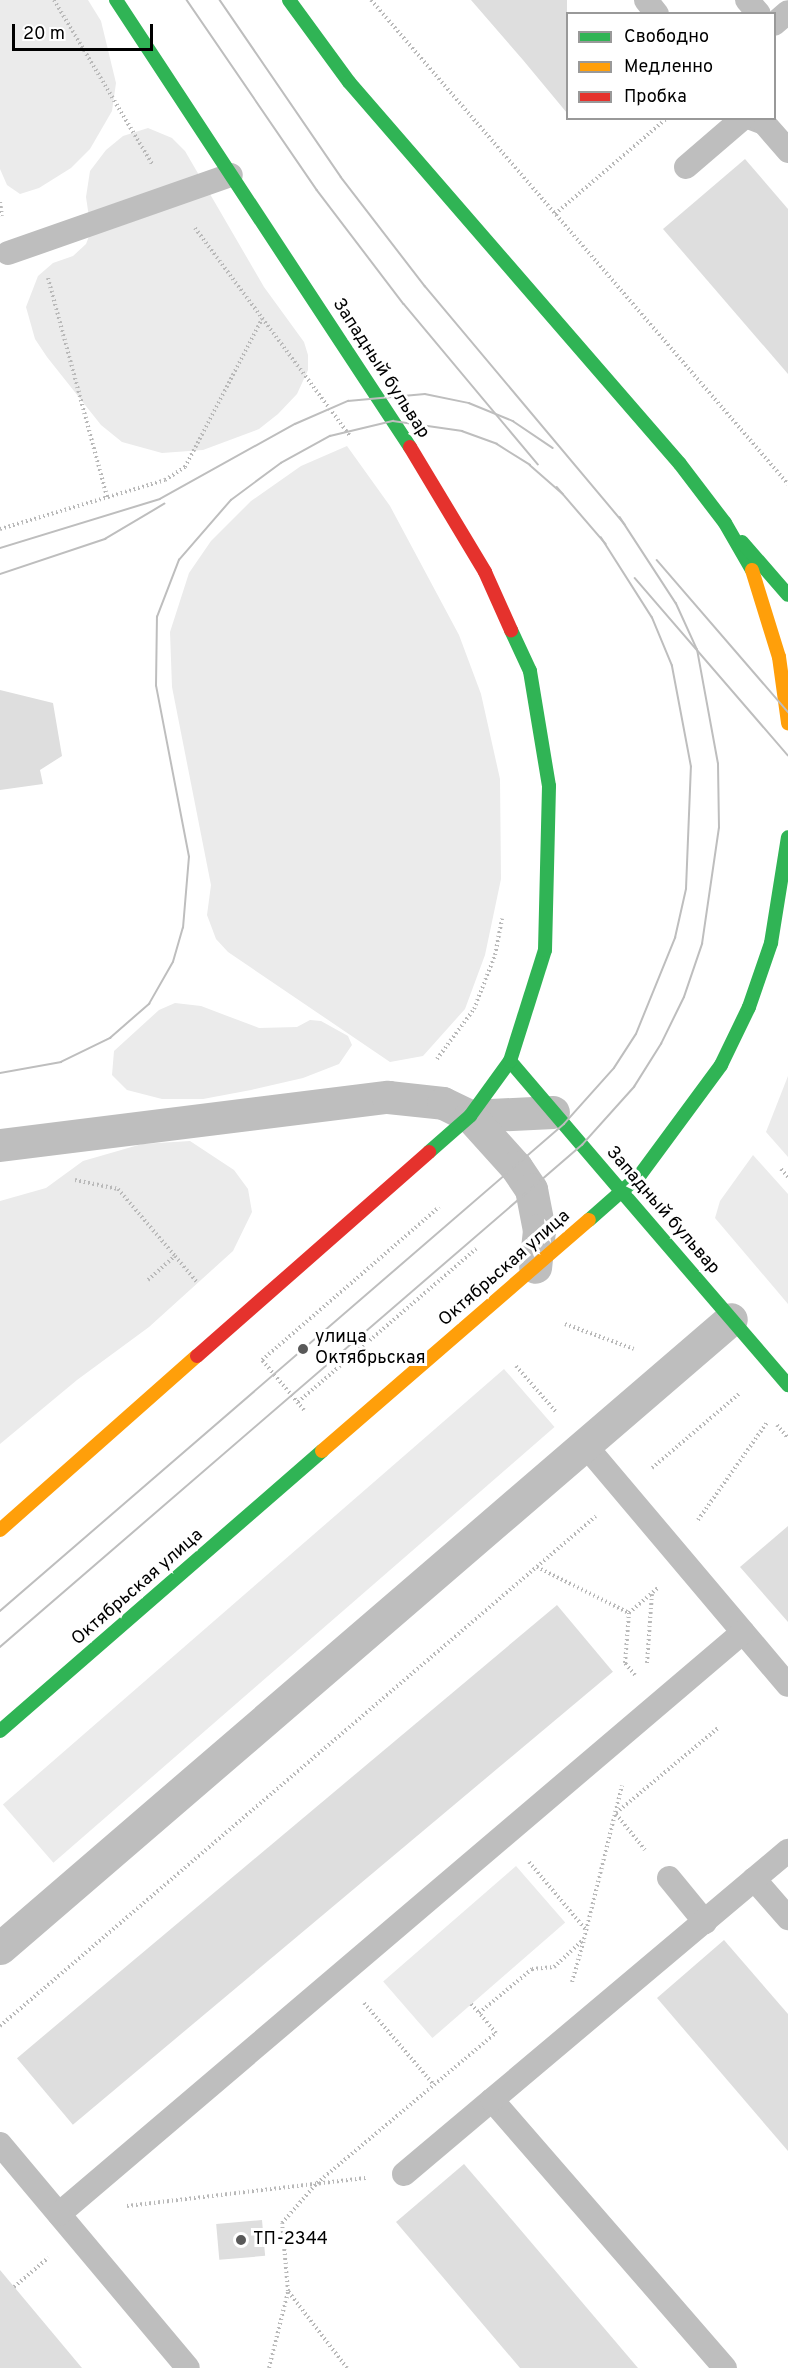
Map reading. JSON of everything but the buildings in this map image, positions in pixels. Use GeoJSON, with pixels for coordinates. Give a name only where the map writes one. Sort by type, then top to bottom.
{"type":"FeatureCollection","features":[{"type":"Feature","properties":{"kind":"main road","name":"Западный бульвар"},"geometry":{"type":"LineString","coordinates":[[116,0],[430,477],[485,572],[530,671],[549,786],[545,950],[510,1061],[788,1385]]}},
{"type":"Feature","properties":{"kind":"main road"},"geometry":{"type":"LineString","coordinates":[[289,0],[349,82],[680,464],[725,523],[788,595]]}},
{"type":"Feature","properties":{"kind":"main road"},"geometry":{"type":"LineString","coordinates":[[725,523],[752,570],[766,612],[778,657],[788,723]]}},
{"type":"Feature","properties":{"kind":"main road","name":"Октябрьская улица"},"geometry":{"type":"LineString","coordinates":[[0,1731],[622,1192],[681,1124],[721,1065],[744,1016],[771,943],[788,837]]}},
{"type":"Feature","properties":{"kind":"main road"},"geometry":{"type":"LineString","coordinates":[[0,1530],[470,1116],[510,1061]]}},
{"type":"Feature","properties":{"kind":"street"},"geometry":{"type":"LineString","coordinates":[[0,1145],[396,1098],[443,1104],[470,1116],[516,1167],[531,1189],[540,1230],[535,1267]]}},
{"type":"Feature","properties":{"kind":"street"},"geometry":{"type":"LineString","coordinates":[[470,1116],[553,1112]]}},
{"type":"Feature","properties":{"kind":"street"},"geometry":{"type":"LineString","coordinates":[[0,1948],[731,1319]]}},
{"type":"Feature","properties":{"kind":"lane"},"geometry":{"type":"LineString","coordinates":[[646,0],[655,12]]}},
{"type":"Feature","properties":{"kind":"lane"},"geometry":{"type":"LineString","coordinates":[[747,0],[757,12]]}},
{"type":"Feature","properties":{"kind":"lane"},"geometry":{"type":"LineString","coordinates":[[776,22],[788,12]]}},
{"type":"Feature","properties":{"kind":"lane"},"geometry":{"type":"LineString","coordinates":[[687,167],[741,120]]}},
{"type":"Feature","properties":{"kind":"lane"},"geometry":{"type":"LineString","coordinates":[[756,120],[764,123],[788,151]]}},
{"type":"Feature","properties":{"kind":"lane"},"geometry":{"type":"LineString","coordinates":[[8,253],[231,175]]}},
{"type":"Feature","properties":{"kind":"lane"},"geometry":{"type":"LineString","coordinates":[[585,1445],[788,1685]]}},
{"type":"Feature","properties":{"kind":"lane"},"geometry":{"type":"LineString","coordinates":[[59,2214],[342,1977],[506,1835],[652,1696],[743,1632]]}},
{"type":"Feature","properties":{"kind":"lane"},"geometry":{"type":"LineString","coordinates":[[404,2174],[788,1851]]}},
{"type":"Feature","properties":{"kind":"lane"},"geometry":{"type":"LineString","coordinates":[[669,1878],[705,1922]]}},
{"type":"Feature","properties":{"kind":"lane"},"geometry":{"type":"LineString","coordinates":[[754,1879],[788,1918]]}},
{"type":"Feature","properties":{"kind":"lane"},"geometry":{"type":"LineString","coordinates":[[492,2100],[725,2368]]}},
{"type":"Feature","properties":{"kind":"lane"},"geometry":{"type":"LineString","coordinates":[[0,2144],[188,2368]]}},
{"type":"Feature","properties":{"kind":"path"},"geometry":{"type":"LineString","coordinates":[[54,0],[171,196],[356,444]]}},
{"type":"Feature","properties":{"kind":"path"},"geometry":{"type":"LineString","coordinates":[[371,0],[788,484]]}},
{"type":"Feature","properties":{"kind":"path"},"geometry":{"type":"LineString","coordinates":[[555,214],[666,120]]}},
{"type":"Feature","properties":{"kind":"path"},"geometry":{"type":"LineString","coordinates":[[39,243],[106,497]]}},
{"type":"Feature","properties":{"kind":"path"},"geometry":{"type":"LineString","coordinates":[[0,529],[165,480],[185,467],[262,318]]}},
{"type":"Feature","properties":{"kind":"path"},"geometry":{"type":"LineString","coordinates":[[396,1098],[441,1055],[474,1009],[495,955],[503,913]]}},
{"type":"Feature","properties":{"kind":"path"},"geometry":{"type":"LineString","coordinates":[[781,1169],[788,1177]]}},
{"type":"Feature","properties":{"kind":"path"},"geometry":{"type":"LineString","coordinates":[[64,1177],[118,1189],[198,1283]]}},
{"type":"Feature","properties":{"kind":"path"},"geometry":{"type":"LineString","coordinates":[[305,1411],[262,1360],[439,1207]]}},
{"type":"Feature","properties":{"kind":"path"},"geometry":{"type":"LineString","coordinates":[[298,1402],[476,1249]]}},
{"type":"Feature","properties":{"kind":"path"},"geometry":{"type":"LineString","coordinates":[[148,1280],[175,1256]]}},
{"type":"Feature","properties":{"kind":"path"},"geometry":{"type":"LineString","coordinates":[[516,1366],[585,1445]]}},
{"type":"Feature","properties":{"kind":"path"},"geometry":{"type":"LineString","coordinates":[[0,2026],[745,1389]]}},
{"type":"Feature","properties":{"kind":"path"},"geometry":{"type":"LineString","coordinates":[[652,1696],[625,1663],[629,1613],[652,1594],[681,1558],[771,1418]]}},
{"type":"Feature","properties":{"kind":"path"},"geometry":{"type":"LineString","coordinates":[[537,1567],[629,1613]]}},
{"type":"Feature","properties":{"kind":"path"},"geometry":{"type":"LineString","coordinates":[[652,1594],[652,1696]]}},
{"type":"Feature","properties":{"kind":"path"},"geometry":{"type":"LineString","coordinates":[[479,2013],[532,1969],[554,1967],[584,1939],[615,1813],[718,1728]]}},
{"type":"Feature","properties":{"kind":"path"},"geometry":{"type":"LineString","coordinates":[[615,1813],[669,1878]]}},
{"type":"Feature","properties":{"kind":"path"},"geometry":{"type":"LineString","coordinates":[[506,1835],[586,1930]]}},
{"type":"Feature","properties":{"kind":"path"},"geometry":{"type":"LineString","coordinates":[[342,1977],[434,2085]]}},
{"type":"Feature","properties":{"kind":"path"},"geometry":{"type":"LineString","coordinates":[[268,2368],[288,2291],[282,2223],[317,2183],[496,2033],[471,2004]]}},
{"type":"Feature","properties":{"kind":"path"},"geometry":{"type":"LineString","coordinates":[[59,2214],[404,2174]]}},
{"type":"Feature","properties":{"kind":"path"},"geometry":{"type":"LineString","coordinates":[[14,2287],[76,2234]]}},
{"type":"Feature","properties":{"kind":"path"},"geometry":{"type":"LineString","coordinates":[[288,2291],[347,2368]]}},
{"type":"Feature","properties":{"kind":"shaded area"},"geometry":{"type":"Polygon","coordinates":[[[0,0],[88,0],[101,21],[116,83],[112,111],[90,149],[71,168],[39,188],[20,194],[7,185],[0,169],[0,0]]]}},
{"type":"Feature","properties":{"kind":"shaded area"},"geometry":{"type":"Polygon","coordinates":[[[148,128],[172,138],[185,151],[264,287],[304,342],[308,355],[308,370],[297,394],[278,414],[259,429],[203,450],[162,453],[122,442],[101,425],[47,357],[35,339],[26,307],[38,276],[53,263],[73,256],[86,244],[91,231],[86,197],[90,171],[106,150],[123,136],[148,128]]]}},
{"type":"Feature","properties":{"kind":"shaded area"},"geometry":{"type":"Polygon","coordinates":[[[347,446],[390,506],[459,635],[481,694],[500,779],[501,879],[485,955],[465,1009],[423,1056],[390,1062],[228,952],[216,939],[207,915],[211,885],[172,687],[170,632],[189,573],[211,541],[251,501],[301,466],[347,446]]]}},
{"type":"Feature","properties":{"kind":"shaded area"},"geometry":{"type":"Polygon","coordinates":[[[175,1003],[201,1006],[259,1028],[297,1027],[310,1020],[321,1021],[348,1036],[352,1045],[339,1064],[303,1078],[251,1090],[203,1099],[162,1099],[127,1090],[112,1075],[114,1051],[159,1010],[175,1003]]]}},
{"type":"Feature","properties":{"kind":"shaded area"},"geometry":{"type":"Polygon","coordinates":[[[788,1076],[788,1157],[766,1132],[788,1076]]]}},
{"type":"Feature","properties":{"kind":"shaded area"},"geometry":{"type":"Polygon","coordinates":[[[190,1141],[234,1170],[248,1189],[252,1212],[233,1251],[149,1327],[77,1380],[0,1444],[0,1201],[46,1188],[83,1161],[142,1144],[190,1141]]]}},
{"type":"Feature","properties":{"kind":"shaded area"},"geometry":{"type":"Polygon","coordinates":[[[753,1155],[788,1194],[788,1304],[715,1218],[720,1201],[753,1155]]]}},
{"type":"Feature","properties":{"kind":"shaded area"},"geometry":{"type":"Polygon","coordinates":[[[504,1369],[555,1427],[53,1863],[3,1805],[504,1369]]]}},
{"type":"Feature","properties":{"kind":"shaded area"},"geometry":{"type":"Polygon","coordinates":[[[516,1866],[565,1923],[432,2038],[383,1981],[516,1866]]]}},
{"type":"Feature","properties":{"kind":"tram line"},"geometry":{"type":"LineString","coordinates":[[187,0],[317,190],[404,304],[538,464]]}},
{"type":"Feature","properties":{"kind":"tram line"},"geometry":{"type":"LineString","coordinates":[[220,0],[341,177],[425,286],[625,524]]}},
{"type":"Feature","properties":{"kind":"tram line"},"geometry":{"type":"LineString","coordinates":[[0,548],[160,499],[295,424],[348,401],[425,394],[469,403],[513,421],[553,448]]}},
{"type":"Feature","properties":{"kind":"tram line"},"geometry":{"type":"LineString","coordinates":[[0,1073],[61,1062],[110,1038],[149,1004],[173,962],[183,928],[189,857],[156,686],[157,617],[179,560],[231,500],[281,463],[330,436],[393,421],[462,431],[497,444],[530,465],[563,494]]}},
{"type":"Feature","properties":{"kind":"tram line"},"geometry":{"type":"LineString","coordinates":[[557,487],[606,544]]}},
{"type":"Feature","properties":{"kind":"tram line"},"geometry":{"type":"LineString","coordinates":[[0,574],[105,539],[164,504]]}},
{"type":"Feature","properties":{"kind":"tram line"},"geometry":{"type":"LineString","coordinates":[[0,1647],[582,1145],[634,1087],[661,1044],[684,997],[702,944],[719,828],[718,764],[697,650],[676,604],[620,518]]}},
{"type":"Feature","properties":{"kind":"tram line"},"geometry":{"type":"LineString","coordinates":[[0,1611],[564,1124],[614,1068],[636,1034],[675,938],[686,889],[691,767],[672,666],[652,618],[601,538]]}},
{"type":"Feature","properties":{"kind":"tram line"},"geometry":{"type":"LineString","coordinates":[[657,560],[788,712]]}},
{"type":"Feature","properties":{"kind":"tram line"},"geometry":{"type":"LineString","coordinates":[[635,578],[788,755]]}},
{"type":"Feature","properties":{"kind":"traffic: fast"},"geometry":{"type":"LineString","coordinates":[[116,0],[410,447]]}},
{"type":"Feature","properties":{"kind":"traffic: fast"},"geometry":{"type":"LineString","coordinates":[[289,0],[349,82],[680,464],[725,523],[752,570]]}},
{"type":"Feature","properties":{"kind":"traffic: fast"},"geometry":{"type":"LineString","coordinates":[[742,542],[788,595]]}},
{"type":"Feature","properties":{"kind":"traffic: fast"},"geometry":{"type":"LineString","coordinates":[[429,1152],[470,1116],[510,1061],[545,950],[549,786],[530,671],[511,630]]}},
{"type":"Feature","properties":{"kind":"traffic: fast"},"geometry":{"type":"LineString","coordinates":[[589,1220],[640,1175],[721,1065],[749,1007],[771,943],[788,837]]}},
{"type":"Feature","properties":{"kind":"traffic: fast"},"geometry":{"type":"LineString","coordinates":[[510,1061],[622,1192]]}},
{"type":"Feature","properties":{"kind":"traffic: fast"},"geometry":{"type":"LineString","coordinates":[[622,1192],[788,1385]]}},
{"type":"Feature","properties":{"kind":"traffic: fast"},"geometry":{"type":"LineString","coordinates":[[0,1731],[322,1451]]}},
{"type":"Feature","properties":{"kind":"traffic: slow"},"geometry":{"type":"LineString","coordinates":[[752,570],[779,657],[788,723]]}},
{"type":"Feature","properties":{"kind":"traffic: slow"},"geometry":{"type":"LineString","coordinates":[[322,1451],[589,1220]]}},
{"type":"Feature","properties":{"kind":"traffic: slow"},"geometry":{"type":"LineString","coordinates":[[0,1530],[197,1356]]}},
{"type":"Feature","properties":{"kind":"traffic: jam"},"geometry":{"type":"LineString","coordinates":[[410,447],[485,572],[511,630]]}},
{"type":"Feature","properties":{"kind":"traffic: jam"},"geometry":{"type":"LineString","coordinates":[[197,1356],[429,1152]]}},
{"type":"Feature","properties":{"kind":"place","name":"улица Октябрьская"},"geometry":{"type":"Point","coordinates":[303,1349]}},
{"type":"Feature","properties":{"kind":"place","name":"ТП-2344"},"geometry":{"type":"Point","coordinates":[241,2240]}}]}
